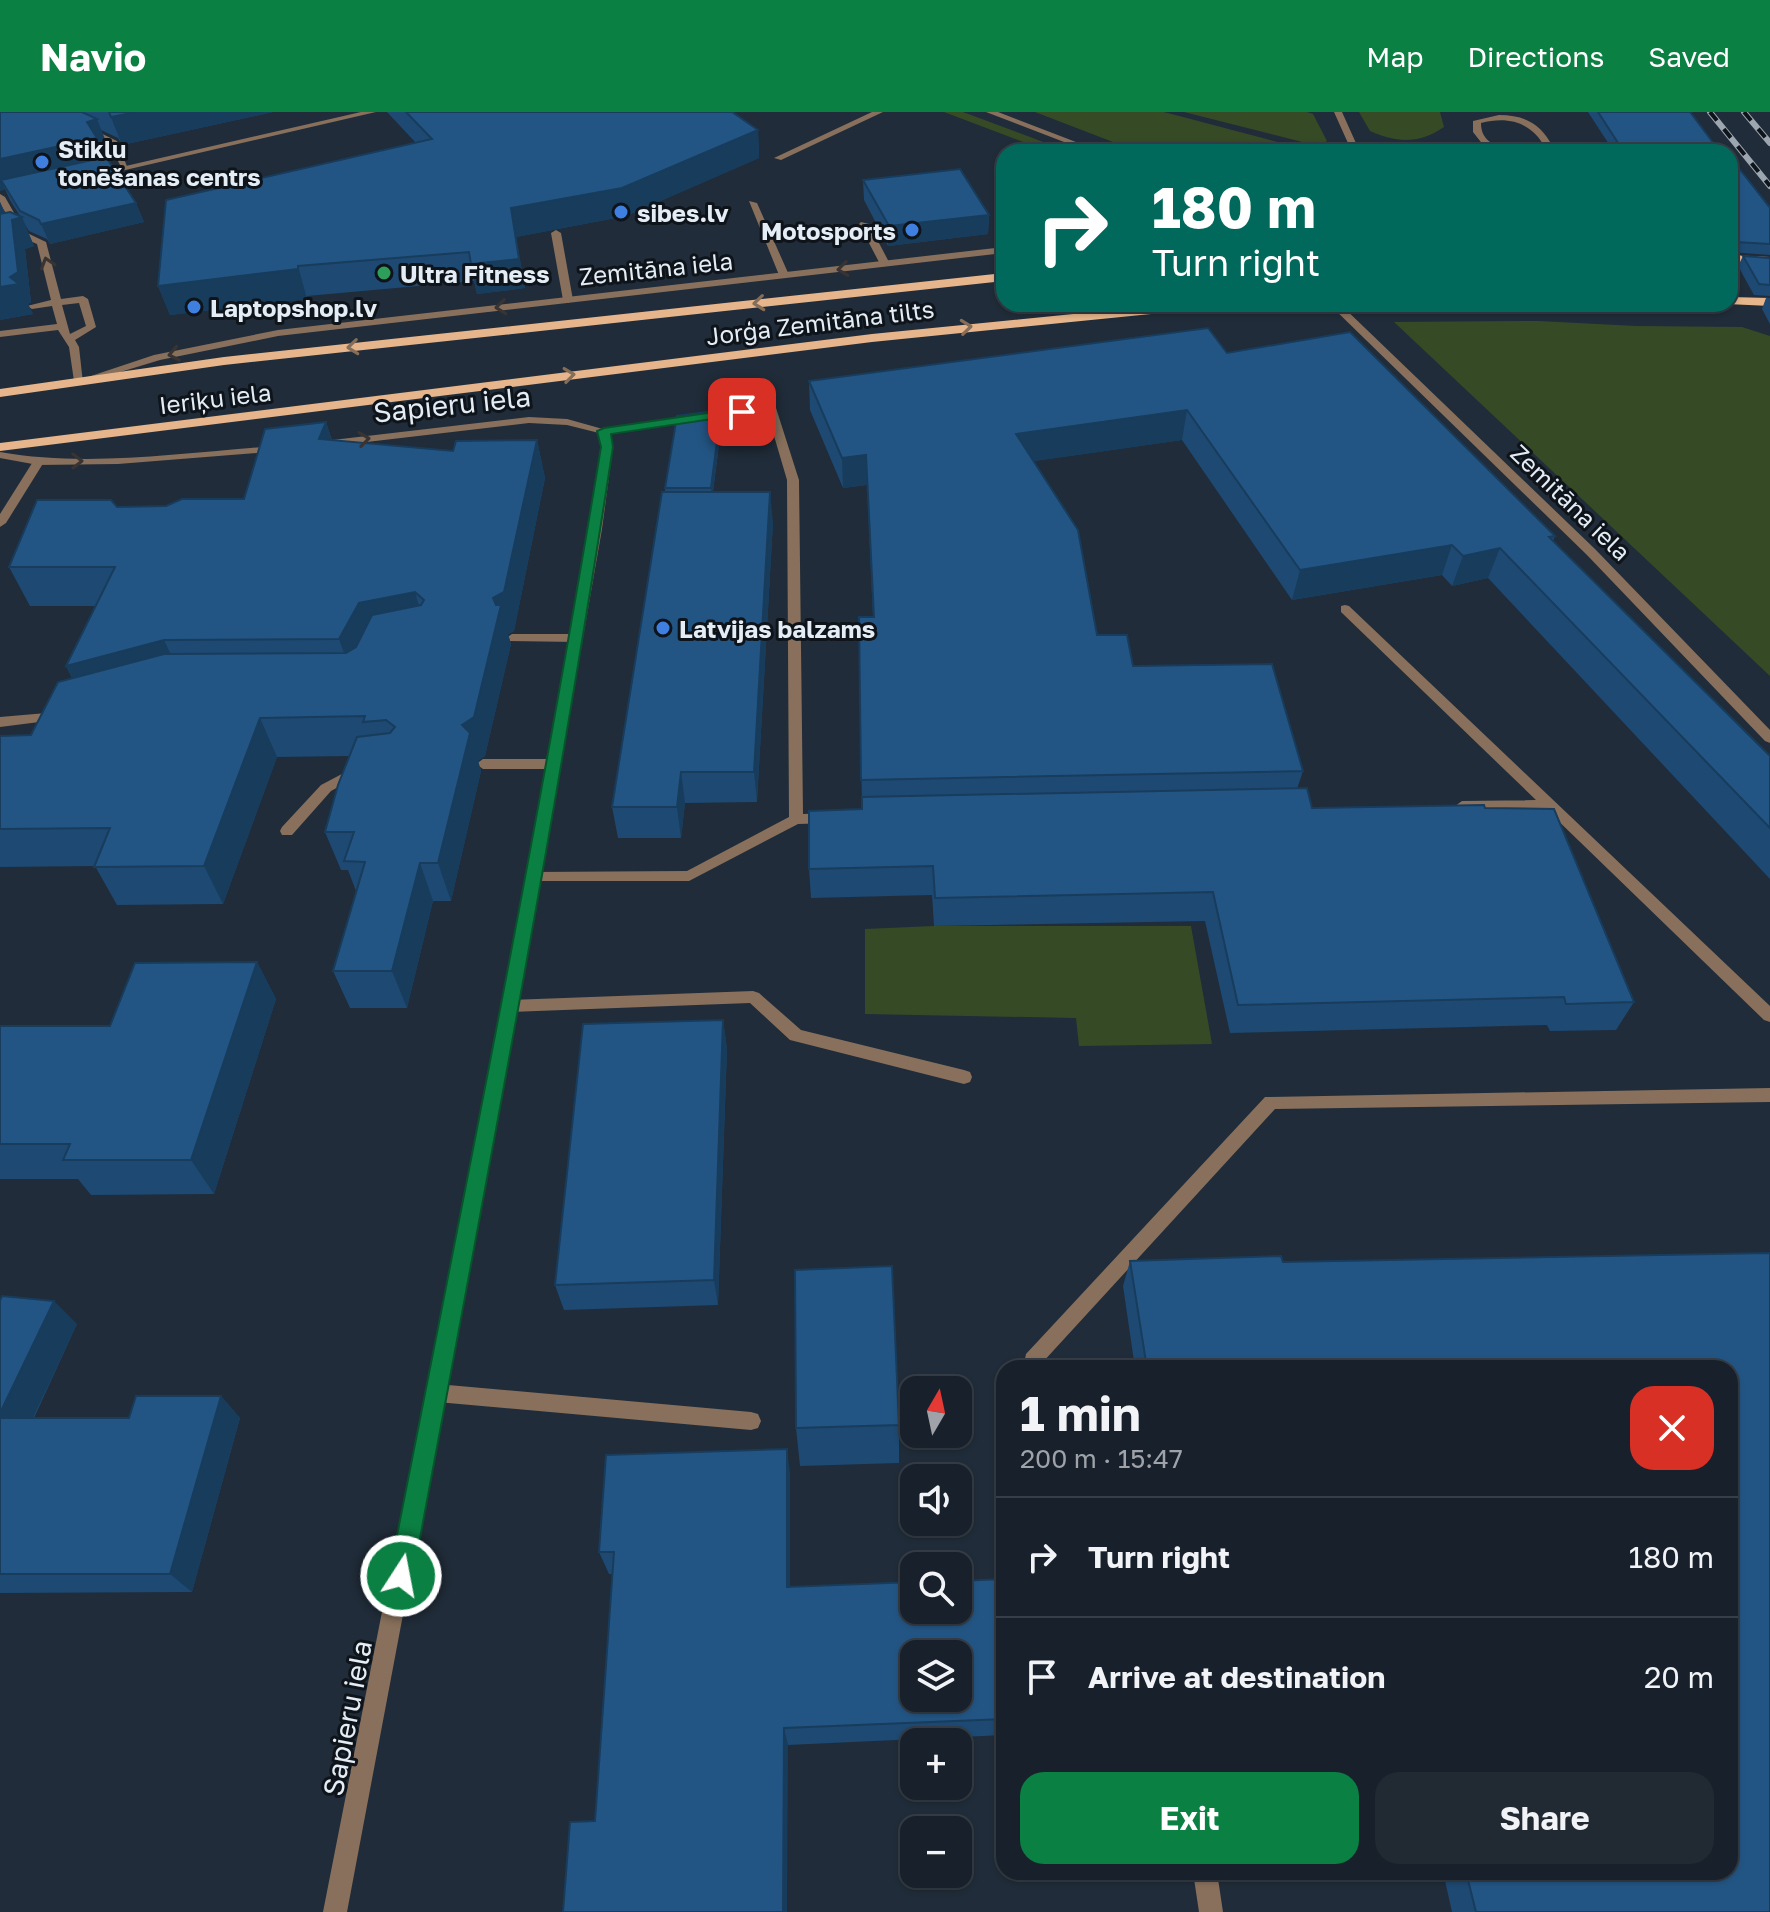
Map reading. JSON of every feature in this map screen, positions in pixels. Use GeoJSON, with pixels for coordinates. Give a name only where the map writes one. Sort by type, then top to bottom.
{"type":"FeatureCollection","features":[{"type":"Feature","properties":{"kind":"main road"},"geometry":{"type":"LineString","coordinates":[[1738,259],[1770,261]]}},
{"type":"Feature","properties":{"kind":"main road","name":"Jorģa Zemitāna tilts"},"geometry":{"type":"LineString","coordinates":[[430,339],[996,278]]}},
{"type":"Feature","properties":{"kind":"main road"},"geometry":{"type":"LineString","coordinates":[[1738,301],[1770,302]]}},
{"type":"Feature","properties":{"kind":"main road","name":"Jorģa Zemitāna tilts"},"geometry":{"type":"LineString","coordinates":[[436,392],[872,338],[1131,312]]}},
{"type":"Feature","properties":{"kind":"main road","name":"Ieriķu iela"},"geometry":{"type":"LineString","coordinates":[[0,393],[430,339]]}},
{"type":"Feature","properties":{"kind":"main road","name":"Ieriķu iela"},"geometry":{"type":"LineString","coordinates":[[0,447],[436,392]]}},
{"type":"Feature","properties":{"kind":"street"},"geometry":{"type":"LineString","coordinates":[[83,177],[372,112]]}},
{"type":"Feature","properties":{"kind":"street"},"geometry":{"type":"LineString","coordinates":[[778,158],[879,112]]}},
{"type":"Feature","properties":{"kind":"street"},"geometry":{"type":"LineString","coordinates":[[990,112],[1076,144]]}},
{"type":"Feature","properties":{"kind":"street"},"geometry":{"type":"LineString","coordinates":[[1338,112],[1352,144]]}},
{"type":"Feature","properties":{"kind":"street"},"geometry":{"type":"LineString","coordinates":[[1486,144],[1476,128],[1477,121],[1488,114],[1512,117],[1538,127],[1547,144]]}},
{"type":"Feature","properties":{"kind":"street"},"geometry":{"type":"LineString","coordinates":[[76,125],[114,143],[125,167]]}},
{"type":"Feature","properties":{"kind":"street"},"geometry":{"type":"LineString","coordinates":[[14,192],[0,196],[24,235]]}},
{"type":"Feature","properties":{"kind":"street"},"geometry":{"type":"LineString","coordinates":[[752,203],[784,275]]}},
{"type":"Feature","properties":{"kind":"street"},"geometry":{"type":"LineString","coordinates":[[864,224],[885,264]]}},
{"type":"Feature","properties":{"kind":"street"},"geometry":{"type":"LineString","coordinates":[[556,233],[568,300]]}},
{"type":"Feature","properties":{"kind":"street"},"geometry":{"type":"LineString","coordinates":[[0,240],[24,235],[41,242],[63,326],[74,347],[79,381]]}},
{"type":"Feature","properties":{"kind":"street","name":"Zemitāna iela"},"geometry":{"type":"LineString","coordinates":[[79,381],[158,357],[278,333],[996,251]]}},
{"type":"Feature","properties":{"kind":"street"},"geometry":{"type":"LineString","coordinates":[[32,306],[80,299],[85,302],[91,327],[69,339]]}},
{"type":"Feature","properties":{"kind":"street","name":"Zemitāna iela"},"geometry":{"type":"LineString","coordinates":[[1342,312],[1591,552],[1770,738]]}},
{"type":"Feature","properties":{"kind":"street"},"geometry":{"type":"LineString","coordinates":[[0,334],[63,326]]}},
{"type":"Feature","properties":{"kind":"street"},"geometry":{"type":"LineString","coordinates":[[604,431],[771,408],[793,480],[796,819]]}},
{"type":"Feature","properties":{"kind":"street","name":"Sapieru iela"},"geometry":{"type":"LineString","coordinates":[[308,445],[529,420],[567,422],[604,431],[607,447],[577,638],[510,1006],[335,1912]]}},
{"type":"Feature","properties":{"kind":"street"},"geometry":{"type":"LineString","coordinates":[[0,455],[38,462],[165,459],[293,447]]}},
{"type":"Feature","properties":{"kind":"street"},"geometry":{"type":"LineString","coordinates":[[0,523],[38,462]]}},
{"type":"Feature","properties":{"kind":"street"},"geometry":{"type":"LineString","coordinates":[[1345,609],[1770,1016]]}},
{"type":"Feature","properties":{"kind":"street"},"geometry":{"type":"LineString","coordinates":[[512,638],[577,638]]}},
{"type":"Feature","properties":{"kind":"street"},"geometry":{"type":"LineString","coordinates":[[0,722],[71,715]]}},
{"type":"Feature","properties":{"kind":"street"},"geometry":{"type":"LineString","coordinates":[[483,764],[554,764]]}},
{"type":"Feature","properties":{"kind":"street"},"geometry":{"type":"LineString","coordinates":[[287,831],[326,788],[359,770],[372,768]]}},
{"type":"Feature","properties":{"kind":"street"},"geometry":{"type":"LineString","coordinates":[[1440,807],[1550,805]]}},
{"type":"Feature","properties":{"kind":"street"},"geometry":{"type":"LineString","coordinates":[[533,877],[689,876],[796,819],[843,818]]}},
{"type":"Feature","properties":{"kind":"street"},"geometry":{"type":"LineString","coordinates":[[510,1006],[753,997],[796,1035],[964,1077]]}},
{"type":"Feature","properties":{"kind":"street"},"geometry":{"type":"LineString","coordinates":[[1033,1360],[1271,1102],[1770,1095]]}},
{"type":"Feature","properties":{"kind":"street"},"geometry":{"type":"LineString","coordinates":[[437,1393],[751,1421]]}},
{"type":"Feature","properties":{"kind":"street"},"geometry":{"type":"LineString","coordinates":[[1206,1880],[1211,1912]]}},
{"type":"Feature","properties":{"kind":"green space"},"geometry":{"type":"Polygon","coordinates":[[[944,112],[963,112],[1049,144],[1029,144],[944,112]]]}},
{"type":"Feature","properties":{"kind":"green space"},"geometry":{"type":"Polygon","coordinates":[[[1035,112],[1164,112],[1285,144],[1118,144],[1035,112]]]}},
{"type":"Feature","properties":{"kind":"green space"},"geometry":{"type":"Polygon","coordinates":[[[1184,112],[1307,112],[1313,114],[1327,141],[1310,144],[1184,112]]]}},
{"type":"Feature","properties":{"kind":"green space"},"geometry":{"type":"Polygon","coordinates":[[[1359,112],[1440,112],[1444,127],[1417,139],[1389,138],[1370,131],[1359,112]]]}},
{"type":"Feature","properties":{"kind":"green space"},"geometry":{"type":"Polygon","coordinates":[[[1538,321],[1742,327],[1770,336],[1770,676],[1394,322],[1538,321]]]}},
{"type":"Feature","properties":{"kind":"green space"},"geometry":{"type":"Polygon","coordinates":[[[1191,926],[1212,1044],[1079,1046],[1076,1018],[865,1014],[865,929],[1191,926]]]}},
{"type":"Feature","properties":{"kind":"building"},"geometry":{"type":"Polygon","coordinates":[[[0,112],[82,112],[97,119],[87,122],[97,138],[0,159],[0,112]]]}},
{"type":"Feature","properties":{"kind":"building"},"geometry":{"type":"Polygon","coordinates":[[[109,112],[136,112],[111,117],[109,112]]]}},
{"type":"Feature","properties":{"kind":"building"},"geometry":{"type":"Polygon","coordinates":[[[406,112],[732,112],[758,130],[622,188],[511,208],[519,259],[471,264],[469,252],[298,266],[298,269],[158,286],[166,200],[432,139],[406,112]]]}},
{"type":"Feature","properties":{"kind":"building"},"geometry":{"type":"Polygon","coordinates":[[[1598,112],[1690,112],[1714,144],[1619,144],[1598,112]]]}},
{"type":"Feature","properties":{"kind":"building"},"geometry":{"type":"Polygon","coordinates":[[[106,157],[136,203],[41,224],[20,211],[1,180],[106,157]]]}},
{"type":"Feature","properties":{"kind":"building"},"geometry":{"type":"Polygon","coordinates":[[[1738,167],[1770,208],[1770,244],[1738,242],[1738,167]]]}},
{"type":"Feature","properties":{"kind":"building"},"geometry":{"type":"Polygon","coordinates":[[[960,169],[989,215],[889,226],[863,180],[960,169]]]}},
{"type":"Feature","properties":{"kind":"building"},"geometry":{"type":"Polygon","coordinates":[[[10,212],[22,217],[12,220],[18,272],[10,277],[19,284],[0,287],[0,214],[10,212]]]}},
{"type":"Feature","properties":{"kind":"building"},"geometry":{"type":"Polygon","coordinates":[[[1743,256],[1770,258],[1770,285],[1759,284],[1743,256]]]}},
{"type":"Feature","properties":{"kind":"building"},"geometry":{"type":"Polygon","coordinates":[[[1208,328],[1227,353],[1350,332],[1555,536],[1549,537],[1770,756],[1770,828],[1500,548],[1463,556],[1452,545],[1300,570],[1187,410],[1016,434],[1078,530],[1097,635],[1127,635],[1133,666],[1272,664],[1303,771],[861,780],[859,617],[874,617],[866,455],[842,458],[809,381],[1208,328]]]}},
{"type":"Feature","properties":{"kind":"building"},"geometry":{"type":"Polygon","coordinates":[[[721,410],[711,488],[665,488],[677,416],[721,410]]]}},
{"type":"Feature","properties":{"kind":"building"},"geometry":{"type":"Polygon","coordinates":[[[326,422],[319,439],[453,451],[456,441],[537,440],[504,592],[493,598],[496,605],[501,605],[474,717],[462,725],[470,733],[438,863],[420,863],[392,971],[333,971],[365,862],[344,861],[354,832],[325,832],[338,785],[357,737],[390,733],[395,727],[386,720],[363,722],[365,716],[260,718],[204,866],[94,867],[110,828],[0,829],[0,736],[31,735],[58,682],[164,654],[346,653],[356,647],[372,615],[421,605],[424,600],[415,592],[359,603],[339,639],[164,640],[66,666],[115,567],[9,567],[37,500],[111,500],[117,507],[166,506],[182,499],[244,499],[265,429],[326,422]]]}},
{"type":"Feature","properties":{"kind":"building"},"geometry":{"type":"Polygon","coordinates":[[[662,492],[770,492],[754,772],[681,772],[677,807],[612,807],[662,492]]]}},
{"type":"Feature","properties":{"kind":"building"},"geometry":{"type":"Polygon","coordinates":[[[1307,788],[1312,808],[1484,805],[1485,808],[1554,809],[1634,1002],[1566,1004],[1564,997],[1238,1005],[1213,892],[935,898],[933,866],[809,869],[809,811],[862,809],[862,797],[1307,788]]]}},
{"type":"Feature","properties":{"kind":"building"},"geometry":{"type":"Polygon","coordinates":[[[257,962],[191,1160],[63,1160],[70,1144],[0,1144],[0,1026],[110,1026],[135,963],[257,962]]]}},
{"type":"Feature","properties":{"kind":"building"},"geometry":{"type":"Polygon","coordinates":[[[723,1020],[714,1280],[555,1285],[583,1024],[723,1020]]]}},
{"type":"Feature","properties":{"kind":"building"},"geometry":{"type":"Polygon","coordinates":[[[1770,1253],[1770,1912],[1476,1912],[1468,1880],[1738,1880],[1738,1360],[1146,1360],[1130,1261],[1281,1256],[1283,1262],[1770,1253]]]}},
{"type":"Feature","properties":{"kind":"building"},"geometry":{"type":"Polygon","coordinates":[[[892,1266],[899,1425],[796,1428],[795,1270],[892,1266]]]}},
{"type":"Feature","properties":{"kind":"building"},"geometry":{"type":"Polygon","coordinates":[[[2,1296],[54,1301],[0,1413],[0,1301],[2,1296]]]}},
{"type":"Feature","properties":{"kind":"building"},"geometry":{"type":"Polygon","coordinates":[[[136,1396],[221,1396],[170,1574],[0,1574],[0,1418],[129,1418],[136,1396]]]}},
{"type":"Feature","properties":{"kind":"building"},"geometry":{"type":"Polygon","coordinates":[[[787,1449],[787,1587],[900,1583],[900,1624],[972,1624],[972,1580],[996,1579],[996,1719],[784,1728],[783,1912],[563,1912],[570,1822],[595,1821],[614,1552],[599,1552],[606,1455],[787,1449]]]}},
{"type":"Feature","properties":{"kind":"railway"},"geometry":{"type":"LineString","coordinates":[[1710,112],[1736,144]]}},
{"type":"Feature","properties":{"kind":"railway"},"geometry":{"type":"LineString","coordinates":[[1744,112],[1770,143]]}},
{"type":"Feature","properties":{"kind":"railway"},"geometry":{"type":"LineString","coordinates":[[1738,147],[1770,186]]}},
{"type":"Feature","properties":{"kind":"place","name":"Stiklu tonēšanas centrs"},"geometry":{"type":"Point","coordinates":[42,162]}},
{"type":"Feature","properties":{"kind":"place","name":"sibes.lv"},"geometry":{"type":"Point","coordinates":[621,212]}},
{"type":"Feature","properties":{"kind":"place","name":"Motosports"},"geometry":{"type":"Point","coordinates":[912,230]}},
{"type":"Feature","properties":{"kind":"place","name":"Ultra Fitness"},"geometry":{"type":"Point","coordinates":[384,273]}},
{"type":"Feature","properties":{"kind":"place","name":"Laptopshop.lv"},"geometry":{"type":"Point","coordinates":[194,307]}},
{"type":"Feature","properties":{"kind":"place","name":"Latvijas balzams"},"geometry":{"type":"Point","coordinates":[663,628]}},
{"type":"Feature","properties":{"kind":"route"},"geometry":{"type":"LineString","coordinates":[[401,1576],[515,982],[577,638],[607,447],[604,431],[742,412]]}}]}
